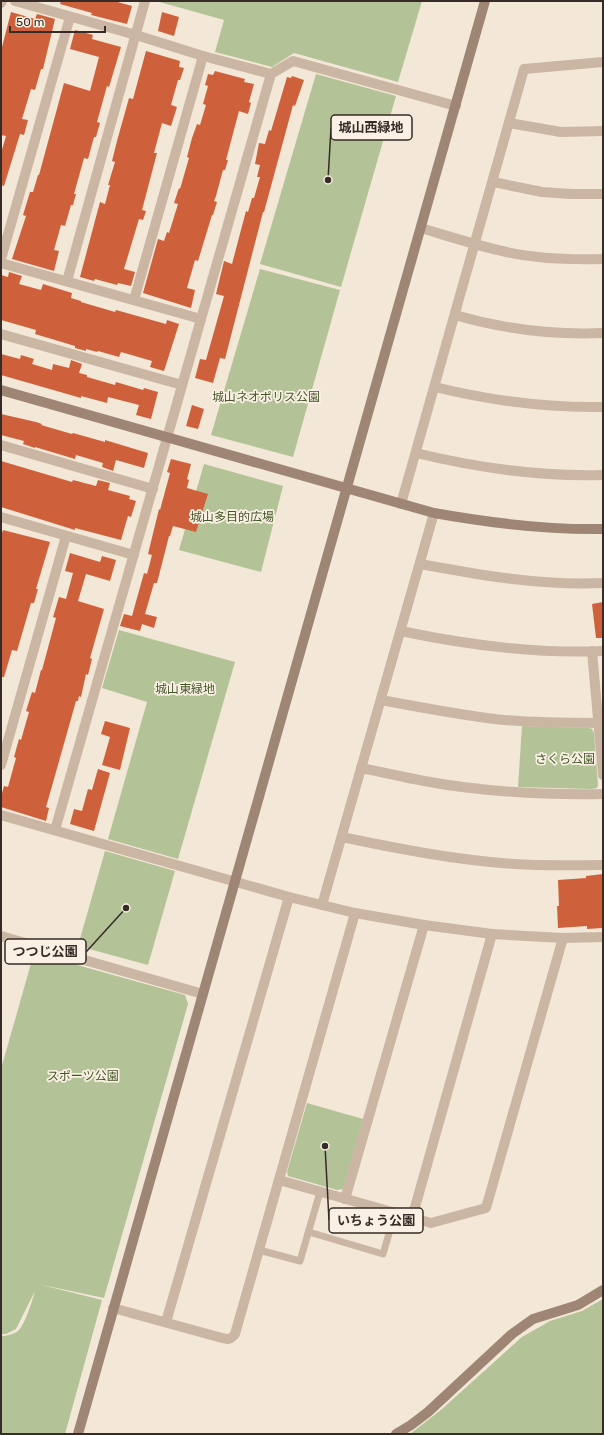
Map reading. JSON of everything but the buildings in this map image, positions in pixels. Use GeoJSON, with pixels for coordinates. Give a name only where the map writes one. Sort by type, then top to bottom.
{"type":"FeatureCollection","features":[{"type":"Feature","properties":{"kind":"street"},"geometry":{"type":"LineString","coordinates":[[15,1],[136,35],[203,56],[271,74]]}},
{"type":"Feature","properties":{"kind":"street"},"geometry":{"type":"LineString","coordinates":[[67,281],[145,1]]}},
{"type":"Feature","properties":{"kind":"street"},"geometry":{"type":"LineString","coordinates":[[78,1434],[422,228],[485,1]]}},
{"type":"Feature","properties":{"kind":"street"},"geometry":{"type":"LineString","coordinates":[[1,258],[70,17]]}},
{"type":"Feature","properties":{"kind":"street"},"geometry":{"type":"LineString","coordinates":[[134,300],[203,56]]}},
{"type":"Feature","properties":{"kind":"street"},"geometry":{"type":"LineString","coordinates":[[55,830],[271,74],[293,61],[456,106]]}},
{"type":"Feature","properties":{"kind":"street"},"geometry":{"type":"LineString","coordinates":[[401,504],[524,70],[603,62]]}},
{"type":"Feature","properties":{"kind":"street"},"geometry":{"type":"LineString","coordinates":[[509,123],[561,132],[603,131]]}},
{"type":"Feature","properties":{"kind":"street"},"geometry":{"type":"LineString","coordinates":[[493,182],[542,192],[603,194]]}},
{"type":"Feature","properties":{"kind":"street"},"geometry":{"type":"LineString","coordinates":[[422,228],[502,251],[566,260],[603,259]]}},
{"type":"Feature","properties":{"kind":"street"},"geometry":{"type":"LineString","coordinates":[[1,263],[201,319]]}},
{"type":"Feature","properties":{"kind":"street"},"geometry":{"type":"LineString","coordinates":[[455,316],[481,323],[524,330],[603,333]]}},
{"type":"Feature","properties":{"kind":"street"},"geometry":{"type":"LineString","coordinates":[[1,334],[182,385]]}},
{"type":"Feature","properties":{"kind":"street"},"geometry":{"type":"LineString","coordinates":[[435,387],[477,397],[522,404],[570,407],[603,407]]}},
{"type":"Feature","properties":{"kind":"street"},"geometry":{"type":"LineString","coordinates":[[1,390],[434,513],[482,521],[546,528],[603,529]]}},
{"type":"Feature","properties":{"kind":"street"},"geometry":{"type":"LineString","coordinates":[[1,445],[153,489]]}},
{"type":"Feature","properties":{"kind":"street"},"geometry":{"type":"LineString","coordinates":[[416,453],[452,462],[510,471],[549,475],[603,475]]}},
{"type":"Feature","properties":{"kind":"street"},"geometry":{"type":"LineString","coordinates":[[322,905],[434,513]]}},
{"type":"Feature","properties":{"kind":"street"},"geometry":{"type":"LineString","coordinates":[[1,517],[134,555]]}},
{"type":"Feature","properties":{"kind":"street"},"geometry":{"type":"LineString","coordinates":[[1,765],[66,536]]}},
{"type":"Feature","properties":{"kind":"street"},"geometry":{"type":"LineString","coordinates":[[420,564],[511,579],[603,583]]}},
{"type":"Feature","properties":{"kind":"street"},"geometry":{"type":"LineString","coordinates":[[401,631],[468,644],[494,647],[528,650],[603,651]]}},
{"type":"Feature","properties":{"kind":"street"},"geometry":{"type":"LineString","coordinates":[[592,651],[603,774]]}},
{"type":"Feature","properties":{"kind":"street"},"geometry":{"type":"LineString","coordinates":[[381,700],[427,709],[494,719],[598,723]]}},
{"type":"Feature","properties":{"kind":"street"},"geometry":{"type":"LineString","coordinates":[[362,768],[424,781],[469,788],[515,792],[603,794]]}},
{"type":"Feature","properties":{"kind":"street"},"geometry":{"type":"LineString","coordinates":[[1,814],[289,897],[355,914],[492,934],[563,938],[603,937]]}},
{"type":"Feature","properties":{"kind":"street"},"geometry":{"type":"LineString","coordinates":[[342,837],[406,850],[472,860],[520,864],[603,865]]}},
{"type":"Feature","properties":{"kind":"street"},"geometry":{"type":"LineString","coordinates":[[166,1322],[289,897]]}},
{"type":"Feature","properties":{"kind":"street"},"geometry":{"type":"LineString","coordinates":[[113,1308],[229,1340],[236,1334],[278,1180],[355,914]]}},
{"type":"Feature","properties":{"kind":"street"},"geometry":{"type":"LineString","coordinates":[[345,1199],[424,925]]}},
{"type":"Feature","properties":{"kind":"street"},"geometry":{"type":"LineString","coordinates":[[412,1218],[492,934]]}},
{"type":"Feature","properties":{"kind":"street"},"geometry":{"type":"LineString","coordinates":[[1,936],[203,994]]}},
{"type":"Feature","properties":{"kind":"street"},"geometry":{"type":"LineString","coordinates":[[278,1180],[431,1223],[486,1208],[563,938]]}},
{"type":"Feature","properties":{"kind":"street"},"geometry":{"type":"LineString","coordinates":[[396,1434],[412,1425],[428,1412],[521,1327],[533,1319],[578,1306],[603,1290]]}},
{"type":"Feature","properties":{"kind":"lane"},"geometry":{"type":"LineString","coordinates":[[259,1250],[300,1261],[320,1192]]}},
{"type":"Feature","properties":{"kind":"lane"},"geometry":{"type":"LineString","coordinates":[[309,1232],[383,1254],[395,1213]]}},
{"type":"Feature","properties":{"kind":"green space"},"geometry":{"type":"Polygon","coordinates":[[[156,1],[422,1],[398,82],[294,53],[272,67],[215,52],[224,20],[156,1]]]}},
{"type":"Feature","properties":{"kind":"green space"},"geometry":{"type":"Polygon","coordinates":[[[316,74],[396,96],[341,287],[260,264],[316,74]]]}},
{"type":"Feature","properties":{"kind":"green space","name":"城山ネオポリス公園"},"geometry":{"type":"Polygon","coordinates":[[[260,269],[340,290],[293,457],[211,435],[260,269]]]}},
{"type":"Feature","properties":{"kind":"green space","name":"城山多目的広場"},"geometry":{"type":"Polygon","coordinates":[[[204,464],[283,486],[261,572],[179,550],[204,464]]]}},
{"type":"Feature","properties":{"kind":"green space","name":"城山東緑地"},"geometry":{"type":"Polygon","coordinates":[[[119,630],[235,662],[178,859],[108,839],[147,702],[102,688],[119,630]]]}},
{"type":"Feature","properties":{"kind":"green space","name":"さくら公園"},"geometry":{"type":"Polygon","coordinates":[[[522,726],[592,729],[594,733],[597,788],[518,787],[522,726]]]}},
{"type":"Feature","properties":{"kind":"green space"},"geometry":{"type":"Polygon","coordinates":[[[105,851],[175,871],[148,965],[78,946],[105,851]]]}},
{"type":"Feature","properties":{"kind":"green space","name":"スポーツ公園"},"geometry":{"type":"Polygon","coordinates":[[[34,953],[185,995],[188,1004],[104,1298],[38,1284],[102,1300],[65,1434],[1,1434],[1,1336],[15,1333],[19,1330],[26,1317],[35,1291],[16,1329],[6,1334],[1,1334],[1,1069],[34,953]]]}},
{"type":"Feature","properties":{"kind":"green space"},"geometry":{"type":"Polygon","coordinates":[[[307,1103],[363,1119],[343,1189],[337,1190],[288,1176],[287,1172],[307,1103]]]}},
{"type":"Feature","properties":{"kind":"green space"},"geometry":{"type":"Polygon","coordinates":[[[603,1299],[603,1434],[410,1434],[442,1409],[522,1337],[550,1321],[582,1311],[603,1299]]]}},
{"type":"Feature","properties":{"kind":"place","name":"城山西緑地"},"geometry":{"type":"Point","coordinates":[328,180]}},
{"type":"Feature","properties":{"kind":"place","name":"つつじ公園"},"geometry":{"type":"Point","coordinates":[126,908]}},
{"type":"Feature","properties":{"kind":"place","name":"いちょう公園"},"geometry":{"type":"Point","coordinates":[325,1146]}}]}
